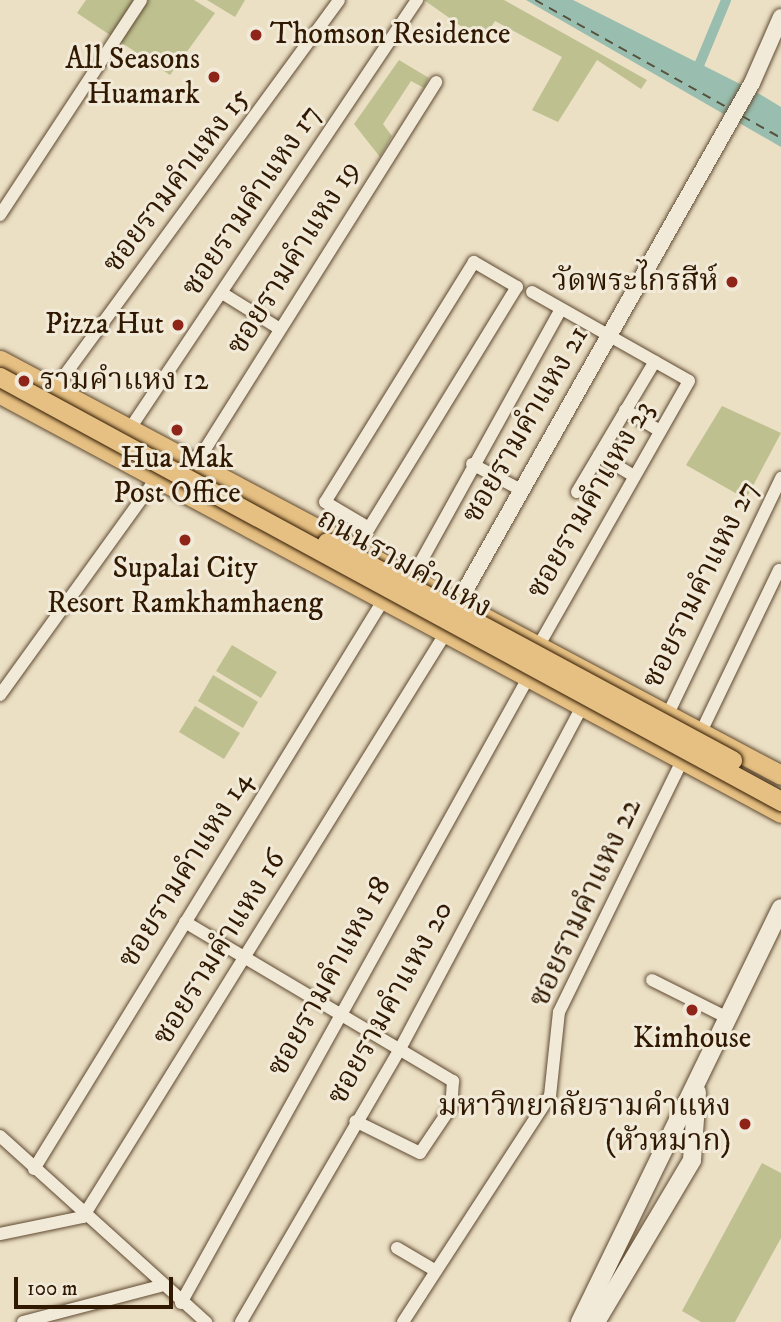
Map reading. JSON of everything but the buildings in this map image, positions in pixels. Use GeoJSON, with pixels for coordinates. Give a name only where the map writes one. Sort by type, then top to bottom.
{"type":"FeatureCollection","features":[{"type":"Feature","properties":{"kind":"main road","name":"ถนนรามคำแหง"},"geometry":{"type":"LineString","coordinates":[[0,360],[53,391],[358,546],[781,775]]}},
{"type":"Feature","properties":{"kind":"main road","name":"ถนนรามคำแหง"},"geometry":{"type":"LineString","coordinates":[[0,377],[781,801]]}},
{"type":"Feature","properties":{"kind":"main road","name":"ถนนรามคำแหง"},"geometry":{"type":"LineString","coordinates":[[0,394],[781,813]]}},
{"type":"Feature","properties":{"kind":"main road","name":"ถนนรามคำแหง"},"geometry":{"type":"LineString","coordinates":[[133,432],[252,501],[781,786]]}},
{"type":"Feature","properties":{"kind":"main road"},"geometry":{"type":"LineString","coordinates":[[611,722],[626,691]]}},
{"type":"Feature","properties":{"kind":"main road"},"geometry":{"type":"LineString","coordinates":[[580,1322],[781,908]]}},
{"type":"Feature","properties":{"kind":"main road"},"geometry":{"type":"LineString","coordinates":[[596,1322],[697,1148],[698,1082]]}},
{"type":"Feature","properties":{"kind":"main road"},"geometry":{"type":"LineString","coordinates":[[622,1238],[672,1155],[685,1163],[677,1184]]}},
{"type":"Feature","properties":{"kind":"street"},"geometry":{"type":"LineString","coordinates":[[0,215],[141,0]]}},
{"type":"Feature","properties":{"kind":"street","name":"ซอยรามคำแหง 15"},"geometry":{"type":"LineString","coordinates":[[53,391],[339,0]]}},
{"type":"Feature","properties":{"kind":"street","name":"ซอยรามคำแหง 17"},"geometry":{"type":"LineString","coordinates":[[133,432],[417,0]]}},
{"type":"Feature","properties":{"kind":"street","name":"ซอยรามคำแหง 21"},"geometry":{"type":"LineString","coordinates":[[459,601],[755,76],[780,21]]}},
{"type":"Feature","properties":{"kind":"street","name":"ซอยรามคำแหง 19"},"geometry":{"type":"LineString","coordinates":[[197,462],[436,82]]}},
{"type":"Feature","properties":{"kind":"street"},"geometry":{"type":"LineString","coordinates":[[358,546],[517,287],[474,262],[325,502],[369,528]]}},
{"type":"Feature","properties":{"kind":"street"},"geometry":{"type":"LineString","coordinates":[[533,292],[655,361],[577,492]]}},
{"type":"Feature","properties":{"kind":"street"},"geometry":{"type":"LineString","coordinates":[[222,293],[280,330]]}},
{"type":"Feature","properties":{"kind":"street"},"geometry":{"type":"LineString","coordinates":[[413,576],[472,464],[561,309]]}},
{"type":"Feature","properties":{"kind":"street","name":"ซอยรามคำแหง 23"},"geometry":{"type":"LineString","coordinates":[[539,645],[689,381],[655,361]]}},
{"type":"Feature","properties":{"kind":"street"},"geometry":{"type":"LineString","coordinates":[[625,410],[660,430]]}},
{"type":"Feature","properties":{"kind":"street"},"geometry":{"type":"LineString","coordinates":[[599,455],[634,476]]}},
{"type":"Feature","properties":{"kind":"street"},"geometry":{"type":"LineString","coordinates":[[472,464],[521,490]]}},
{"type":"Feature","properties":{"kind":"street"},"geometry":{"type":"LineString","coordinates":[[0,695],[157,477]]}},
{"type":"Feature","properties":{"kind":"street","name":"ซอยรามคำแหง 27"},"geometry":{"type":"LineString","coordinates":[[668,715],[781,478]]}},
{"type":"Feature","properties":{"kind":"street"},"geometry":{"type":"LineString","coordinates":[[701,732],[779,570]]}},
{"type":"Feature","properties":{"kind":"street","name":"ซอยรามคำแหง 14"},"geometry":{"type":"LineString","coordinates":[[34,1169],[384,599]]}},
{"type":"Feature","properties":{"kind":"street","name":"ซอยรามคำแหง 16"},"geometry":{"type":"LineString","coordinates":[[83,1217],[246,959],[445,634]]}},
{"type":"Feature","properties":{"kind":"street","name":"ซอยรามคำแหง 18"},"geometry":{"type":"LineString","coordinates":[[181,1303],[528,678]]}},
{"type":"Feature","properties":{"kind":"street","name":"ซอยรามคำแหง 20"},"geometry":{"type":"LineString","coordinates":[[241,1322],[355,1121],[401,1047],[582,706]]}},
{"type":"Feature","properties":{"kind":"street","name":"ซอยรามคำแหง 22"},"geometry":{"type":"LineString","coordinates":[[403,1322],[550,1096],[559,1012],[683,760]]}},
{"type":"Feature","properties":{"kind":"street"},"geometry":{"type":"LineString","coordinates":[[185,922],[401,1047],[453,1081],[451,1107],[428,1147],[411,1153],[355,1121]]}},
{"type":"Feature","properties":{"kind":"street"},"geometry":{"type":"LineString","coordinates":[[652,980],[728,1018]]}},
{"type":"Feature","properties":{"kind":"street"},"geometry":{"type":"LineString","coordinates":[[0,1136],[83,1217],[160,1286],[206,1322]]}},
{"type":"Feature","properties":{"kind":"street"},"geometry":{"type":"LineString","coordinates":[[0,1234],[83,1217]]}},
{"type":"Feature","properties":{"kind":"street"},"geometry":{"type":"LineString","coordinates":[[397,1248],[436,1271]]}},
{"type":"Feature","properties":{"kind":"street"},"geometry":{"type":"LineString","coordinates":[[23,1322],[160,1286]]}},
{"type":"Feature","properties":{"kind":"shaded area"},"geometry":{"type":"Polygon","coordinates":[[[86,0],[194,0],[215,13],[170,75],[77,13],[86,0]]]}},
{"type":"Feature","properties":{"kind":"shaded area"},"geometry":{"type":"Polygon","coordinates":[[[207,0],[245,0],[235,17],[207,0]]]}},
{"type":"Feature","properties":{"kind":"shaded area"},"geometry":{"type":"Polygon","coordinates":[[[424,0],[504,0],[647,80],[641,89],[597,60],[558,122],[532,110],[562,57],[495,21],[482,41],[424,0]]]}},
{"type":"Feature","properties":{"kind":"shaded area"},"geometry":{"type":"Polygon","coordinates":[[[526,0],[573,0],[756,92],[781,107],[781,147],[526,0]]]}},
{"type":"Feature","properties":{"kind":"shaded area"},"geometry":{"type":"Polygon","coordinates":[[[399,60],[429,78],[424,88],[411,81],[383,124],[392,136],[380,157],[354,124],[399,60]]]}},
{"type":"Feature","properties":{"kind":"shaded area"},"geometry":{"type":"Polygon","coordinates":[[[722,406],[781,433],[746,499],[686,465],[722,406]]]}},
{"type":"Feature","properties":{"kind":"shaded area"},"geometry":{"type":"Polygon","coordinates":[[[232,645],[277,672],[261,698],[216,671],[232,645]]]}},
{"type":"Feature","properties":{"kind":"shaded area"},"geometry":{"type":"Polygon","coordinates":[[[213,675],[258,702],[243,728],[198,701],[213,675]]]}},
{"type":"Feature","properties":{"kind":"shaded area"},"geometry":{"type":"Polygon","coordinates":[[[195,706],[240,733],[224,759],[179,732],[195,706]]]}},
{"type":"Feature","properties":{"kind":"shaded area"},"geometry":{"type":"Polygon","coordinates":[[[762,1163],[781,1173],[781,1238],[735,1322],[701,1322],[682,1311],[762,1163]]]}},
{"type":"Feature","properties":{"kind":"waterway"},"geometry":{"type":"LineString","coordinates":[[695,75],[726,0]]}},
{"type":"Feature","properties":{"kind":"ferry route"},"geometry":{"type":"LineString","coordinates":[[535,0],[728,108]]}},
{"type":"Feature","properties":{"kind":"ferry route"},"geometry":{"type":"LineString","coordinates":[[742,116],[781,138]]}},
{"type":"Feature","properties":{"kind":"place","name":"Thomson Residence"},"geometry":{"type":"Point","coordinates":[256,35]}},
{"type":"Feature","properties":{"kind":"place","name":"All Seasons Huamark"},"geometry":{"type":"Point","coordinates":[214,77]}},
{"type":"Feature","properties":{"kind":"place","name":"วัดพระไกรสีห์"},"geometry":{"type":"Point","coordinates":[732,282]}},
{"type":"Feature","properties":{"kind":"place","name":"Pizza Hut"},"geometry":{"type":"Point","coordinates":[178,325]}},
{"type":"Feature","properties":{"kind":"place","name":"รามคำแหง 12"},"geometry":{"type":"Point","coordinates":[24,381]}},
{"type":"Feature","properties":{"kind":"place","name":"Hua Mak Post Office"},"geometry":{"type":"Point","coordinates":[177,430]}},
{"type":"Feature","properties":{"kind":"place","name":"Supalai City Resort Ramkhamhaeng"},"geometry":{"type":"Point","coordinates":[185,540]}},
{"type":"Feature","properties":{"kind":"place","name":"Kimhouse"},"geometry":{"type":"Point","coordinates":[692,1010]}},
{"type":"Feature","properties":{"kind":"place","name":"มหาวิทยาลัยรามคำแหง (หัวหมาก)"},"geometry":{"type":"Point","coordinates":[745,1124]}}]}
